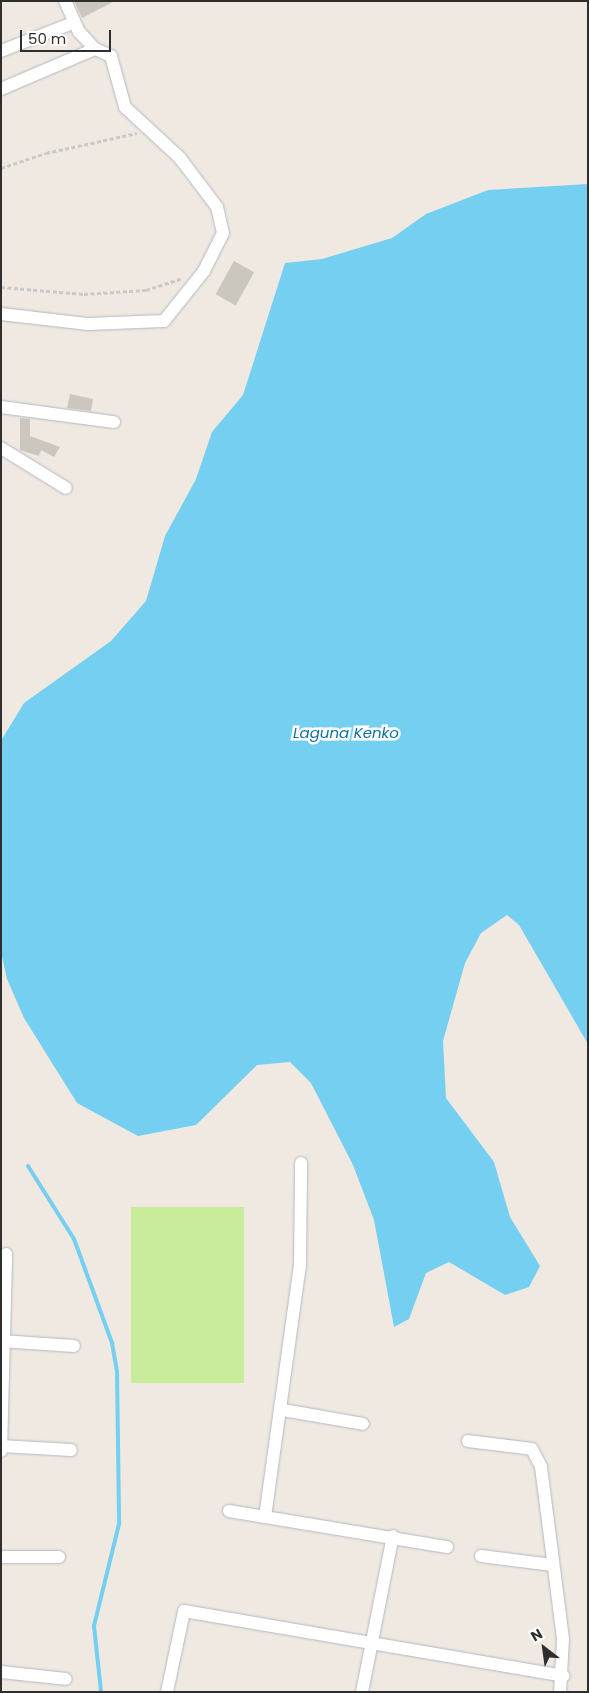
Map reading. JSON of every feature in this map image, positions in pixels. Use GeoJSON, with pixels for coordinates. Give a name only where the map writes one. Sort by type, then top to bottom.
{"type":"FeatureCollection","features":[{"type":"Feature","properties":{"kind":"street"},"geometry":{"type":"LineString","coordinates":[[1,314],[88,324],[164,321],[204,271],[223,233],[217,206],[180,158],[125,107],[111,56],[95,49],[73,23],[65,1]]}},
{"type":"Feature","properties":{"kind":"street"},"geometry":{"type":"LineString","coordinates":[[1,51],[73,23]]}},
{"type":"Feature","properties":{"kind":"street"},"geometry":{"type":"LineString","coordinates":[[1,89],[95,49]]}},
{"type":"Feature","properties":{"kind":"street"},"geometry":{"type":"LineString","coordinates":[[1,407],[114,422]]}},
{"type":"Feature","properties":{"kind":"street"},"geometry":{"type":"LineString","coordinates":[[1,448],[66,488]]}},
{"type":"Feature","properties":{"kind":"street"},"geometry":{"type":"LineString","coordinates":[[265,1517],[283,1410],[300,1266],[301,1163]]}},
{"type":"Feature","properties":{"kind":"street"},"geometry":{"type":"LineString","coordinates":[[1,1451],[2,1341],[6,1254]]}},
{"type":"Feature","properties":{"kind":"street"},"geometry":{"type":"LineString","coordinates":[[2,1341],[74,1346]]}},
{"type":"Feature","properties":{"kind":"street"},"geometry":{"type":"LineString","coordinates":[[283,1410],[363,1424]]}},
{"type":"Feature","properties":{"kind":"street"},"geometry":{"type":"LineString","coordinates":[[468,1441],[532,1449],[541,1467],[563,1676],[560,1692]]}},
{"type":"Feature","properties":{"kind":"street"},"geometry":{"type":"LineString","coordinates":[[1,1446],[72,1450]]}},
{"type":"Feature","properties":{"kind":"street"},"geometry":{"type":"LineString","coordinates":[[229,1511],[393,1536],[447,1547]]}},
{"type":"Feature","properties":{"kind":"street"},"geometry":{"type":"LineString","coordinates":[[362,1692],[393,1536]]}},
{"type":"Feature","properties":{"kind":"street"},"geometry":{"type":"LineString","coordinates":[[481,1556],[552,1565]]}},
{"type":"Feature","properties":{"kind":"street"},"geometry":{"type":"LineString","coordinates":[[1,1557],[59,1558]]}},
{"type":"Feature","properties":{"kind":"street"},"geometry":{"type":"LineString","coordinates":[[167,1692],[184,1611],[563,1676]]}},
{"type":"Feature","properties":{"kind":"street"},"geometry":{"type":"LineString","coordinates":[[1,1672],[66,1679]]}},
{"type":"Feature","properties":{"kind":"path"},"geometry":{"type":"LineString","coordinates":[[1,168],[148,130]]}},
{"type":"Feature","properties":{"kind":"path"},"geometry":{"type":"LineString","coordinates":[[1,287],[84,294],[146,290],[204,271]]}},
{"type":"Feature","properties":{"kind":"green space"},"geometry":{"type":"Polygon","coordinates":[[[131,1207],[244,1207],[244,1383],[131,1383],[131,1207]]]}},
{"type":"Feature","properties":{"kind":"water","name":"Laguna Kenko"},"geometry":{"type":"Polygon","coordinates":[[[588,184],[588,1044],[519,925],[507,915],[481,933],[465,963],[443,1041],[446,1098],[494,1162],[510,1217],[540,1266],[529,1287],[505,1295],[449,1262],[426,1273],[409,1319],[394,1327],[374,1220],[353,1165],[311,1083],[290,1062],[257,1065],[196,1125],[138,1136],[77,1103],[24,1018],[7,979],[1,952],[2,739],[24,703],[111,641],[146,601],[165,536],[196,479],[212,432],[243,395],[285,263],[322,259],[392,238],[426,214],[488,190],[588,184]]]}},
{"type":"Feature","properties":{"kind":"building"},"geometry":{"type":"Polygon","coordinates":[[[74,1],[115,1],[82,18],[74,1]]]}},
{"type":"Feature","properties":{"kind":"building"},"geometry":{"type":"Polygon","coordinates":[[[234,261],[254,272],[236,305],[216,294],[234,261]]]}},
{"type":"Feature","properties":{"kind":"building"},"geometry":{"type":"Polygon","coordinates":[[[70,394],[93,399],[91,411],[67,408],[70,394]]]}},
{"type":"Feature","properties":{"kind":"building"},"geometry":{"type":"Polygon","coordinates":[[[20,418],[30,419],[30,436],[60,447],[54,457],[41,450],[39,456],[20,450],[20,418]]]}},
{"type":"Feature","properties":{"kind":"waterway"},"geometry":{"type":"LineString","coordinates":[[28,1166],[74,1239],[112,1343],[117,1372],[119,1524],[94,1626],[101,1692]]}}]}
